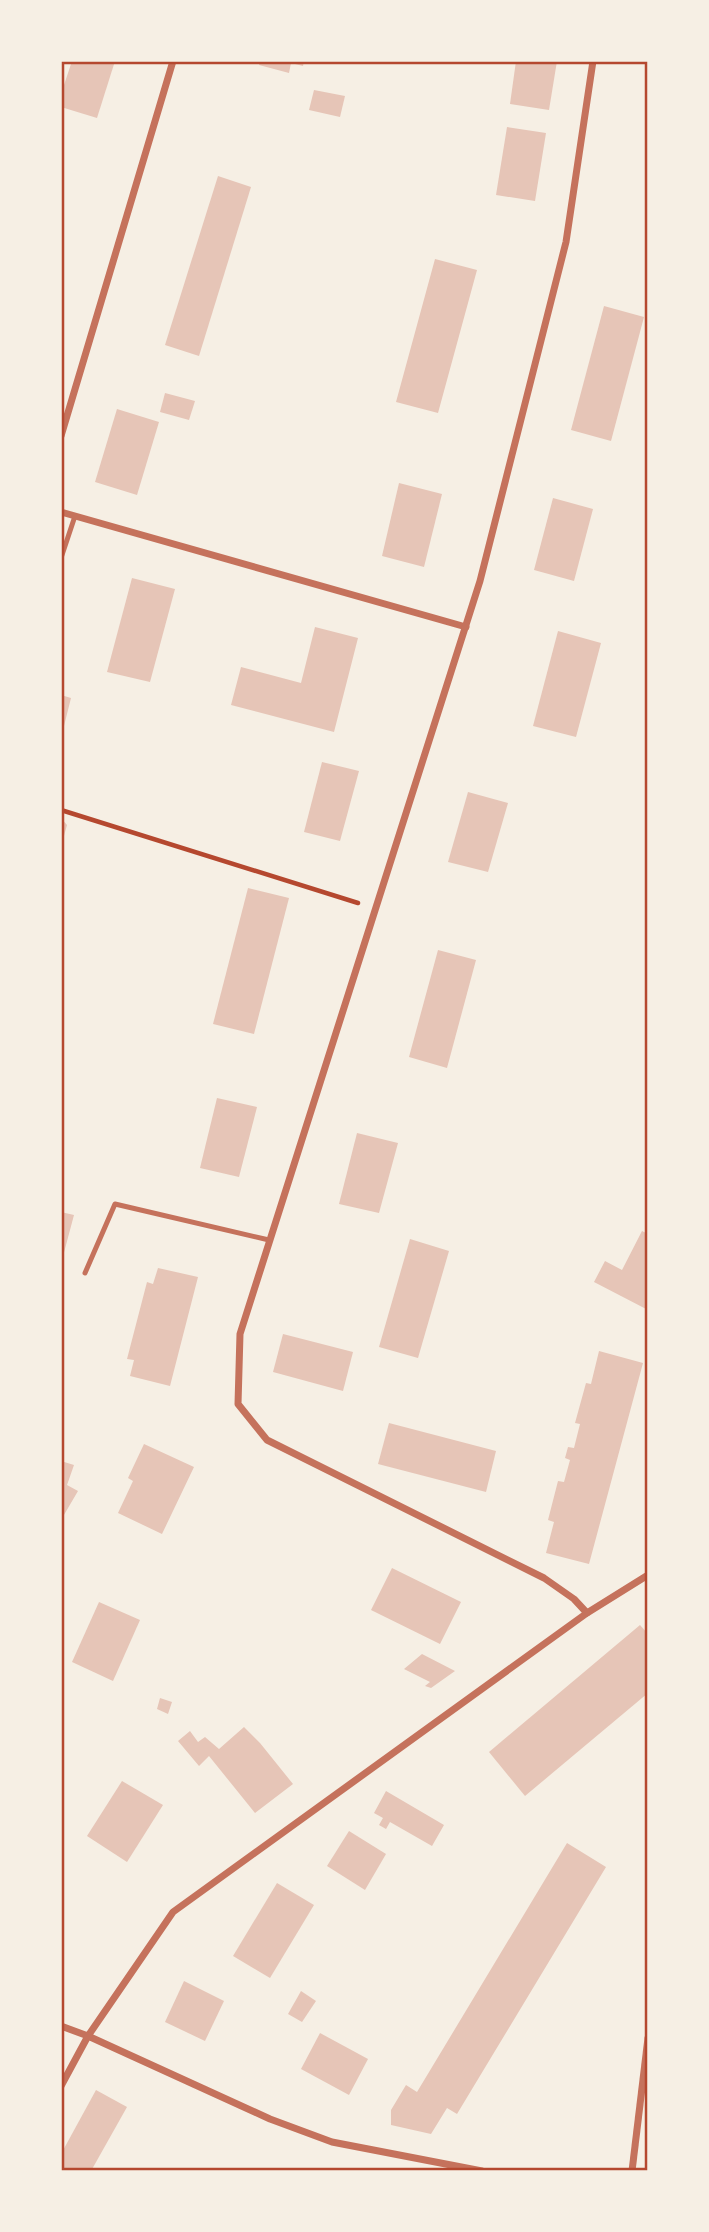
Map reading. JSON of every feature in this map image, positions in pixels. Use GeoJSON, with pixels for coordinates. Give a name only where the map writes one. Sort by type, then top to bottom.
{"type":"FeatureCollection","features":[{"type":"Feature","properties":{"kind":"street"},"geometry":{"type":"LineString","coordinates":[[61,436],[173,61]]}},
{"type":"Feature","properties":{"kind":"street"},"geometry":{"type":"LineString","coordinates":[[587,1614],[574,1600],[544,1577],[267,1440],[238,1404],[240,1334],[480,581],[566,242],[593,61]]}},
{"type":"Feature","properties":{"kind":"street"},"geometry":{"type":"LineString","coordinates":[[61,512],[466,627]]}},
{"type":"Feature","properties":{"kind":"street"},"geometry":{"type":"LineString","coordinates":[[61,2086],[88,2036],[173,1912],[587,1614],[648,1575]]}},
{"type":"Feature","properties":{"kind":"street"},"geometry":{"type":"LineString","coordinates":[[61,2026],[270,2119],[332,2142],[482,2171]]}},
{"type":"Feature","properties":{"kind":"street"},"geometry":{"type":"LineString","coordinates":[[632,2171],[648,2038]]}},
{"type":"Feature","properties":{"kind":"lane"},"geometry":{"type":"LineString","coordinates":[[61,558],[75,516]]}},
{"type":"Feature","properties":{"kind":"lane"},"geometry":{"type":"LineString","coordinates":[[85,1273],[115,1204],[270,1240]]}},
{"type":"Feature","properties":{"kind":"path"},"geometry":{"type":"LineString","coordinates":[[61,810],[376,908]]}},
{"type":"Feature","properties":{"kind":"building"},"geometry":{"type":"Polygon","coordinates":[[[72,61],[115,61],[97,118],[61,107],[61,94],[72,61]]]}},
{"type":"Feature","properties":{"kind":"building"},"geometry":{"type":"Polygon","coordinates":[[[260,61],[304,61],[303,66],[291,63],[289,73],[259,65],[260,61]]]}},
{"type":"Feature","properties":{"kind":"building"},"geometry":{"type":"Polygon","coordinates":[[[516,61],[557,61],[549,110],[510,104],[516,61]]]}},
{"type":"Feature","properties":{"kind":"building"},"geometry":{"type":"Polygon","coordinates":[[[314,90],[345,96],[340,117],[309,110],[314,90]]]}},
{"type":"Feature","properties":{"kind":"building"},"geometry":{"type":"Polygon","coordinates":[[[507,127],[546,133],[535,201],[496,195],[507,127]]]}},
{"type":"Feature","properties":{"kind":"building"},"geometry":{"type":"Polygon","coordinates":[[[218,176],[251,187],[199,356],[165,345],[218,176]]]}},
{"type":"Feature","properties":{"kind":"building"},"geometry":{"type":"Polygon","coordinates":[[[435,259],[477,270],[438,413],[396,402],[435,259]]]}},
{"type":"Feature","properties":{"kind":"building"},"geometry":{"type":"Polygon","coordinates":[[[604,306],[644,317],[611,441],[571,430],[604,306]]]}},
{"type":"Feature","properties":{"kind":"building"},"geometry":{"type":"Polygon","coordinates":[[[165,393],[195,401],[189,420],[160,412],[165,393]]]}},
{"type":"Feature","properties":{"kind":"building"},"geometry":{"type":"Polygon","coordinates":[[[117,409],[159,422],[137,495],[95,482],[117,409]]]}},
{"type":"Feature","properties":{"kind":"building"},"geometry":{"type":"Polygon","coordinates":[[[399,483],[442,494],[424,567],[382,556],[399,483]]]}},
{"type":"Feature","properties":{"kind":"building"},"geometry":{"type":"Polygon","coordinates":[[[553,498],[593,509],[574,581],[534,570],[553,498]]]}},
{"type":"Feature","properties":{"kind":"building"},"geometry":{"type":"Polygon","coordinates":[[[132,578],[175,589],[150,682],[107,672],[132,578]]]}},
{"type":"Feature","properties":{"kind":"building"},"geometry":{"type":"Polygon","coordinates":[[[315,627],[358,638],[334,732],[231,705],[241,667],[301,683],[315,627]]]}},
{"type":"Feature","properties":{"kind":"building"},"geometry":{"type":"Polygon","coordinates":[[[558,631],[601,643],[576,737],[533,726],[558,631]]]}},
{"type":"Feature","properties":{"kind":"building"},"geometry":{"type":"Polygon","coordinates":[[[61,695],[71,698],[62,734],[61,734],[61,695]]]}},
{"type":"Feature","properties":{"kind":"building"},"geometry":{"type":"Polygon","coordinates":[[[322,762],[359,771],[340,841],[304,832],[322,762]]]}},
{"type":"Feature","properties":{"kind":"building"},"geometry":{"type":"Polygon","coordinates":[[[468,792],[508,803],[488,872],[448,862],[468,792]]]}},
{"type":"Feature","properties":{"kind":"building"},"geometry":{"type":"Polygon","coordinates":[[[61,818],[67,825],[62,843],[61,843],[61,818]]]}},
{"type":"Feature","properties":{"kind":"building"},"geometry":{"type":"Polygon","coordinates":[[[248,888],[289,898],[254,1034],[213,1024],[248,888]]]}},
{"type":"Feature","properties":{"kind":"building"},"geometry":{"type":"Polygon","coordinates":[[[438,950],[476,960],[447,1068],[409,1057],[438,950]]]}},
{"type":"Feature","properties":{"kind":"building"},"geometry":{"type":"Polygon","coordinates":[[[217,1098],[257,1107],[239,1177],[200,1168],[217,1098]]]}},
{"type":"Feature","properties":{"kind":"building"},"geometry":{"type":"Polygon","coordinates":[[[357,1133],[398,1143],[379,1213],[339,1204],[357,1133]]]}},
{"type":"Feature","properties":{"kind":"building"},"geometry":{"type":"Polygon","coordinates":[[[61,1212],[74,1215],[62,1260],[61,1260],[61,1212]]]}},
{"type":"Feature","properties":{"kind":"building"},"geometry":{"type":"Polygon","coordinates":[[[642,1231],[648,1234],[648,1310],[594,1282],[605,1261],[622,1270],[642,1231]]]}},
{"type":"Feature","properties":{"kind":"building"},"geometry":{"type":"Polygon","coordinates":[[[410,1239],[449,1251],[418,1358],[379,1347],[410,1239]]]}},
{"type":"Feature","properties":{"kind":"building"},"geometry":{"type":"Polygon","coordinates":[[[158,1268],[198,1277],[170,1386],[130,1376],[134,1360],[127,1359],[147,1282],[153,1284],[158,1268]]]}},
{"type":"Feature","properties":{"kind":"building"},"geometry":{"type":"Polygon","coordinates":[[[283,1334],[353,1352],[343,1391],[273,1372],[283,1334]]]}},
{"type":"Feature","properties":{"kind":"building"},"geometry":{"type":"Polygon","coordinates":[[[599,1351],[643,1363],[589,1564],[546,1553],[554,1522],[548,1520],[558,1481],[564,1482],[570,1460],[565,1458],[568,1447],[574,1448],[580,1424],[575,1423],[586,1383],[591,1384],[599,1351]]]}},
{"type":"Feature","properties":{"kind":"building"},"geometry":{"type":"Polygon","coordinates":[[[389,1423],[496,1451],[486,1492],[378,1464],[389,1423]]]}},
{"type":"Feature","properties":{"kind":"building"},"geometry":{"type":"Polygon","coordinates":[[[144,1444],[194,1467],[162,1534],[118,1513],[133,1481],[128,1478],[144,1444]]]}},
{"type":"Feature","properties":{"kind":"building"},"geometry":{"type":"Polygon","coordinates":[[[61,1461],[74,1465],[67,1485],[78,1491],[61,1520],[61,1461]]]}},
{"type":"Feature","properties":{"kind":"building"},"geometry":{"type":"Polygon","coordinates":[[[392,1568],[461,1602],[440,1644],[371,1610],[392,1568]]]}},
{"type":"Feature","properties":{"kind":"building"},"geometry":{"type":"Polygon","coordinates":[[[99,1602],[140,1620],[113,1681],[72,1662],[99,1602]]]}},
{"type":"Feature","properties":{"kind":"building"},"geometry":{"type":"Polygon","coordinates":[[[640,1625],[648,1634],[648,1693],[525,1796],[489,1752],[640,1625]]]}},
{"type":"Feature","properties":{"kind":"building"},"geometry":{"type":"Polygon","coordinates":[[[422,1654],[455,1671],[431,1688],[425,1686],[430,1682],[404,1669],[422,1654]]]}},
{"type":"Feature","properties":{"kind":"building"},"geometry":{"type":"Polygon","coordinates":[[[160,1698],[172,1702],[168,1714],[157,1709],[160,1698]]]}},
{"type":"Feature","properties":{"kind":"building"},"geometry":{"type":"Polygon","coordinates":[[[244,1727],[293,1784],[255,1813],[209,1756],[199,1766],[178,1741],[190,1731],[198,1742],[205,1737],[219,1749],[244,1727]]]}},
{"type":"Feature","properties":{"kind":"building"},"geometry":{"type":"Polygon","coordinates":[[[122,1781],[163,1805],[127,1862],[87,1836],[122,1781]]]}},
{"type":"Feature","properties":{"kind":"building"},"geometry":{"type":"Polygon","coordinates":[[[386,1791],[444,1825],[432,1846],[390,1822],[386,1829],[379,1825],[383,1818],[374,1813],[386,1791]]]}},
{"type":"Feature","properties":{"kind":"building"},"geometry":{"type":"Polygon","coordinates":[[[349,1831],[386,1854],[365,1890],[327,1866],[349,1831]]]}},
{"type":"Feature","properties":{"kind":"building"},"geometry":{"type":"Polygon","coordinates":[[[567,1843],[606,1867],[457,2114],[447,2108],[431,2134],[391,2125],[391,2110],[406,2085],[417,2092],[567,1843]]]}},
{"type":"Feature","properties":{"kind":"building"},"geometry":{"type":"Polygon","coordinates":[[[277,1883],[314,1905],[270,1978],[233,1956],[277,1883]]]}},
{"type":"Feature","properties":{"kind":"building"},"geometry":{"type":"Polygon","coordinates":[[[184,1981],[224,2001],[205,2041],[165,2022],[184,1981]]]}},
{"type":"Feature","properties":{"kind":"building"},"geometry":{"type":"Polygon","coordinates":[[[301,1991],[316,2001],[302,2022],[288,2014],[301,1991]]]}},
{"type":"Feature","properties":{"kind":"building"},"geometry":{"type":"Polygon","coordinates":[[[320,2033],[368,2059],[349,2095],[301,2069],[320,2033]]]}},
{"type":"Feature","properties":{"kind":"building"},"geometry":{"type":"Polygon","coordinates":[[[96,2090],[127,2107],[91,2171],[61,2171],[61,2154],[96,2090]]]}}]}
